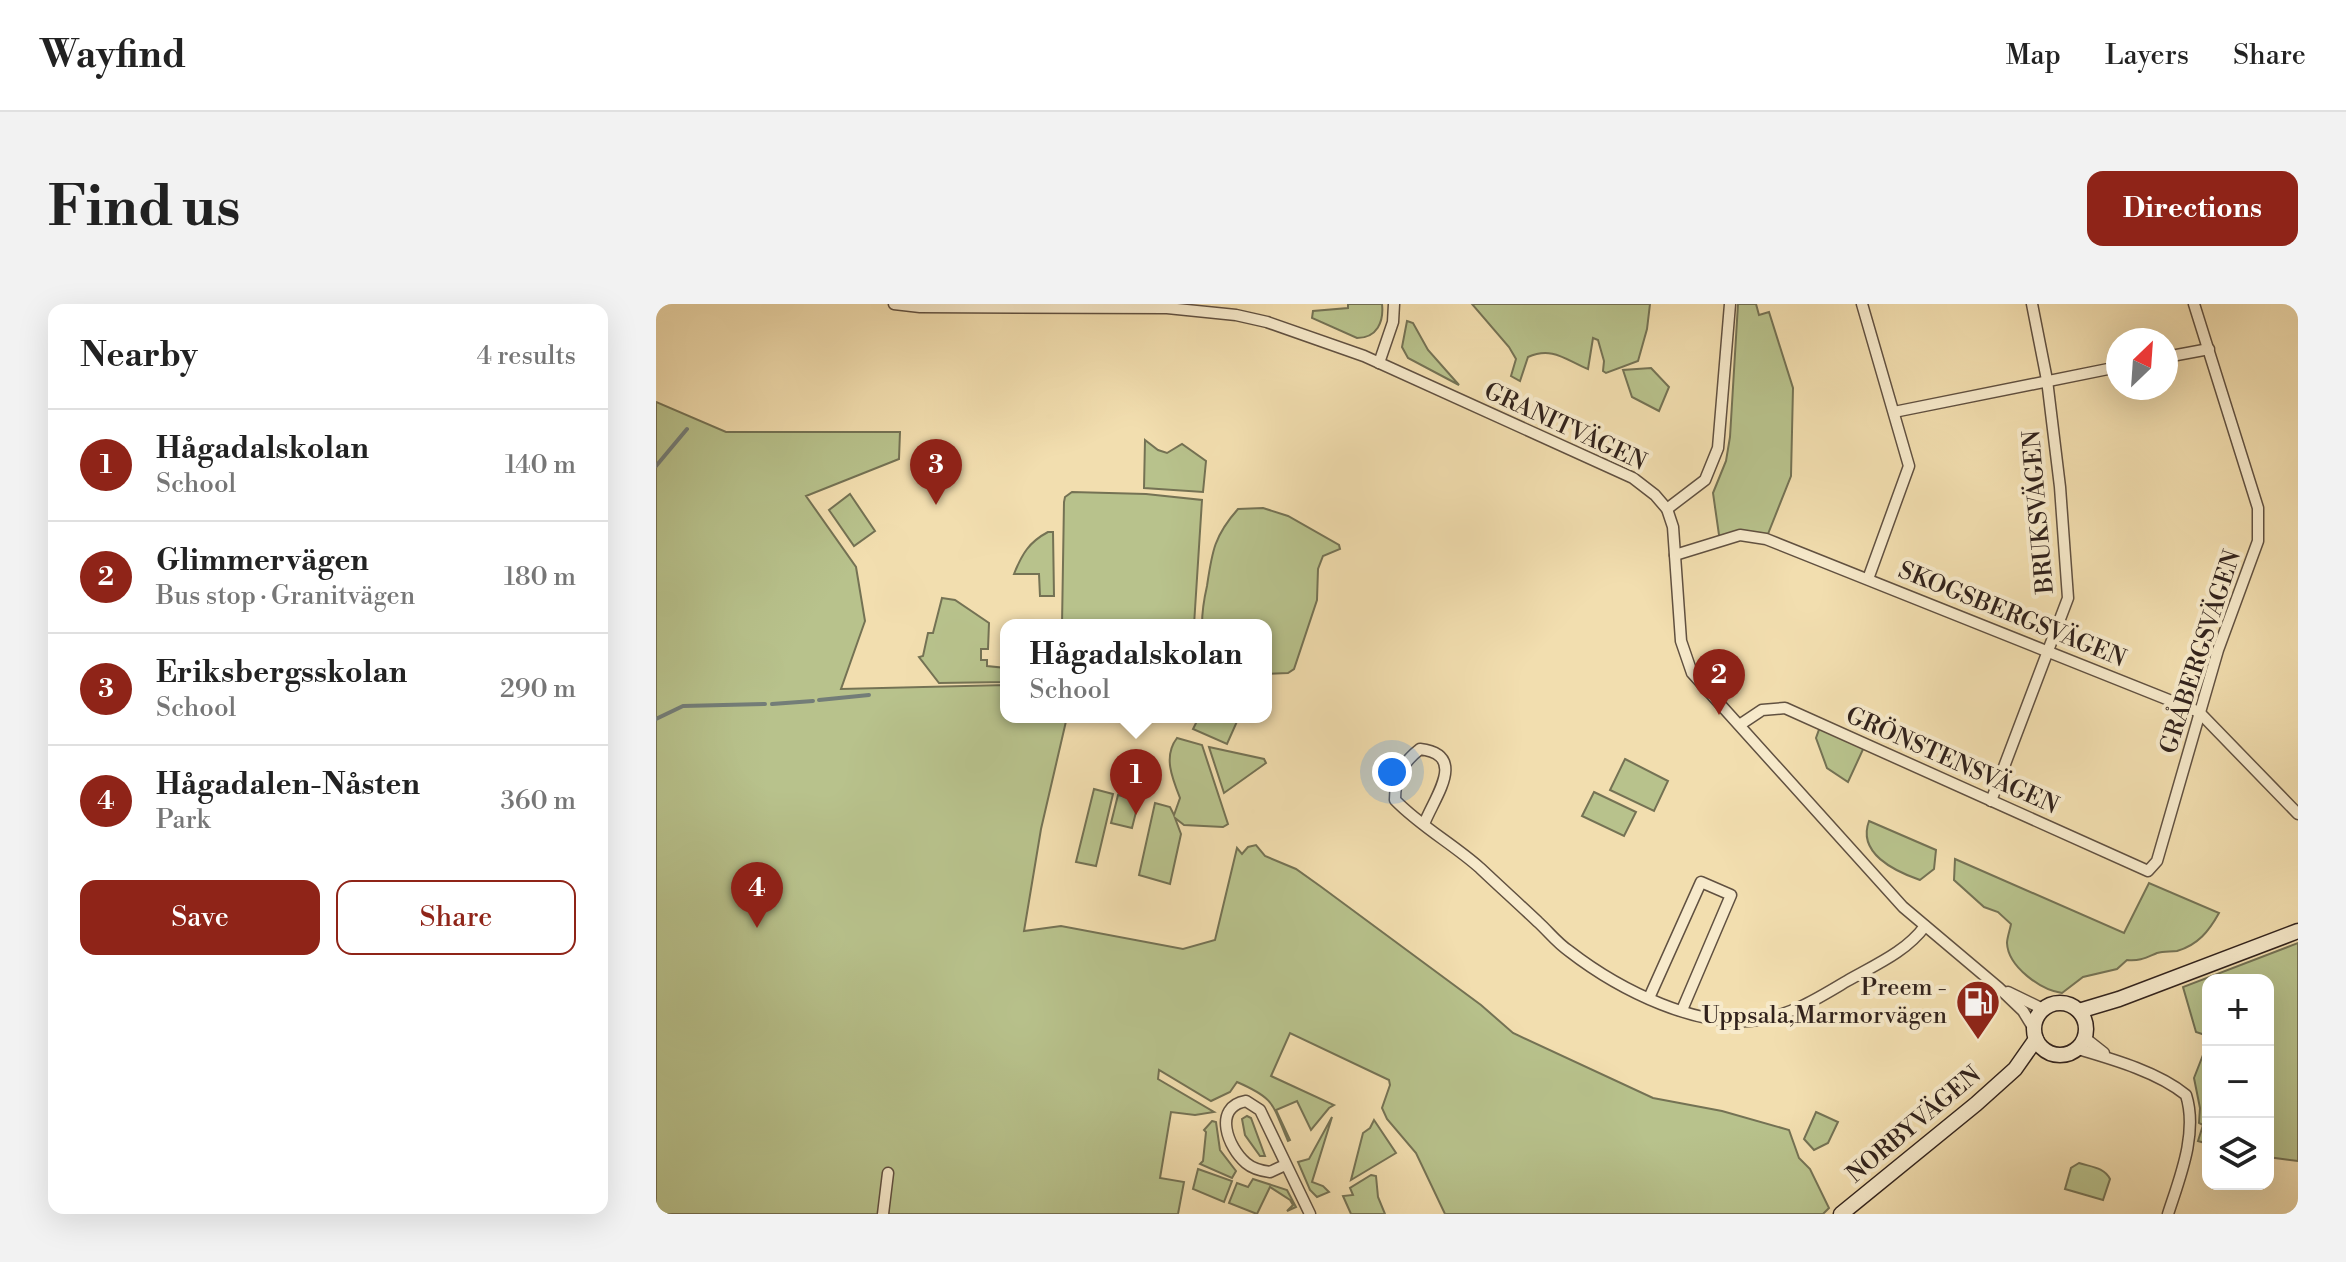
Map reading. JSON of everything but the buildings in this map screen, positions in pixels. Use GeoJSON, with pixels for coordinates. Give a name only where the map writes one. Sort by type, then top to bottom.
{"type":"FeatureCollection","features":[{"type":"Feature","properties":{"kind":"street","name":"GRANITVÄGEN"},"geometry":{"type":"LineString","coordinates":[[894,304],[920,307],[1167,308],[1236,315],[1267,322],[1336,344],[1633,478],[1667,509]]}},
{"type":"Feature","properties":{"kind":"street"},"geometry":{"type":"LineString","coordinates":[[1379,363],[1393,322],[1394,304]]}},
{"type":"Feature","properties":{"kind":"street"},"geometry":{"type":"LineString","coordinates":[[1730,304],[1718,448],[1705,480],[1667,509],[1673,527],[1681,641],[1692,673],[1903,907],[2023,1011],[2046,1052],[2056,1056],[2066,1055],[2119,999]]}},
{"type":"Feature","properties":{"kind":"street"},"geometry":{"type":"LineString","coordinates":[[1862,304],[1909,466],[1868,579]]}},
{"type":"Feature","properties":{"kind":"street","name":"BRUKSVÄGEN"},"geometry":{"type":"LineString","coordinates":[[1991,801],[2068,598],[2060,487],[2047,380],[2032,304]]}},
{"type":"Feature","properties":{"kind":"street","name":"GRÅBERGSVÄGEN"},"geometry":{"type":"LineString","coordinates":[[2148,871],[2157,861],[2218,650],[2258,541],[2258,508],[2194,304]]}},
{"type":"Feature","properties":{"kind":"street"},"geometry":{"type":"LineString","coordinates":[[2178,355],[2209,349]]}},
{"type":"Feature","properties":{"kind":"street"},"geometry":{"type":"LineString","coordinates":[[1894,412],[2106,369]]}},
{"type":"Feature","properties":{"kind":"street","name":"SKOGSBERGSVÄGEN"},"geometry":{"type":"LineString","coordinates":[[1675,555],[1740,535],[1766,539],[2199,712],[2298,814]]}},
{"type":"Feature","properties":{"kind":"street","name":"GRÖNSTENSVÄGEN"},"geometry":{"type":"LineString","coordinates":[[1741,724],[1762,710],[1785,708],[2148,871]]}},
{"type":"Feature","properties":{"kind":"street"},"geometry":{"type":"LineString","coordinates":[[1424,824],[1446,772],[1446,761],[1439,753],[1420,749],[1401,769],[1395,784],[1395,800],[1424,824],[1455,846],[1566,949],[1590,967],[1649,998],[1717,1020],[1762,1019],[1807,1005],[1908,946],[1925,926]]}},
{"type":"Feature","properties":{"kind":"street"},"geometry":{"type":"LineString","coordinates":[[1649,998],[1701,882],[1731,895],[1682,1010]]}},
{"type":"Feature","properties":{"kind":"street"},"geometry":{"type":"LineString","coordinates":[[2079,1011],[2119,999],[2298,931]]}},
{"type":"Feature","properties":{"kind":"street"},"geometry":{"type":"LineString","coordinates":[[1999,988],[2043,1009]]}},
{"type":"Feature","properties":{"kind":"street"},"geometry":{"type":"LineString","coordinates":[[2035,1034],[2036,1018],[2043,1009],[2059,1003],[2068,1004],[2079,1011],[2083,1037],[2112,1058],[2174,1086],[2186,1095],[2190,1114],[2186,1152],[2168,1214]]}},
{"type":"Feature","properties":{"kind":"street","name":"NORBYVÄGEN"},"geometry":{"type":"LineString","coordinates":[[2015,1069],[2035,1034]]}},
{"type":"Feature","properties":{"kind":"street","name":"NORBYVÄGEN"},"geometry":{"type":"LineString","coordinates":[[1841,1214],[2015,1069],[2046,1052]]}},
{"type":"Feature","properties":{"kind":"street"},"geometry":{"type":"LineString","coordinates":[[1285,1165],[1270,1172],[1253,1168],[1244,1161],[1227,1136],[1227,1114],[1231,1108],[1246,1101],[1260,1110],[1310,1214]]}},
{"type":"Feature","properties":{"kind":"street"},"geometry":{"type":"LineString","coordinates":[[883,1214],[888,1173]]}},
{"type":"Feature","properties":{"kind":"green space"},"geometry":{"type":"Polygon","coordinates":[[[1348,304],[1382,304],[1378,328],[1370,335],[1357,338],[1312,318],[1313,311],[1348,308],[1348,304]]]}},
{"type":"Feature","properties":{"kind":"green space"},"geometry":{"type":"Polygon","coordinates":[[[1472,304],[1650,304],[1638,361],[1606,373],[1603,371],[1604,361],[1598,340],[1593,338],[1588,369],[1559,356],[1537,354],[1528,357],[1520,381],[1511,376],[1516,359],[1509,347],[1472,304]]]}},
{"type":"Feature","properties":{"kind":"green space"},"geometry":{"type":"Polygon","coordinates":[[[1738,304],[1756,304],[1759,315],[1769,312],[1793,388],[1791,476],[1766,539],[1740,535],[1720,542],[1713,493],[1726,461],[1730,437],[1738,304]]]}},
{"type":"Feature","properties":{"kind":"green space"},"geometry":{"type":"Polygon","coordinates":[[[1407,321],[1413,323],[1428,350],[1459,385],[1408,358],[1402,347],[1407,321]]]}},
{"type":"Feature","properties":{"kind":"green space"},"geometry":{"type":"Polygon","coordinates":[[[1651,368],[1669,387],[1659,411],[1632,397],[1623,370],[1651,368]]]}},
{"type":"Feature","properties":{"kind":"green space"},"geometry":{"type":"Polygon","coordinates":[[[656,402],[726,432],[900,432],[899,459],[806,496],[856,567],[865,621],[841,689],[1000,685],[1000,723],[1066,723],[1041,829],[1024,931],[1061,926],[1183,949],[1215,940],[1237,848],[1242,854],[1248,847],[1256,845],[1265,856],[1296,869],[1320,886],[1481,1005],[1513,1033],[1653,1098],[1722,1111],[1789,1130],[1799,1158],[1810,1169],[1829,1208],[1823,1214],[1445,1214],[1416,1153],[1387,1119],[1382,1108],[1389,1080],[1290,1033],[1271,1076],[1334,1105],[1311,1130],[1297,1101],[1276,1110],[1288,1141],[1271,1104],[1250,1088],[1237,1082],[1230,1092],[1211,1101],[1159,1070],[1158,1079],[1214,1112],[1195,1115],[1171,1112],[1160,1178],[1184,1182],[1178,1214],[656,1214],[656,402]]]}},
{"type":"Feature","properties":{"kind":"green space"},"geometry":{"type":"Polygon","coordinates":[[[1145,440],[1167,453],[1182,444],[1206,461],[1203,492],[1144,488],[1145,440]]]}},
{"type":"Feature","properties":{"kind":"green space"},"geometry":{"type":"Polygon","coordinates":[[[1072,492],[1146,494],[1202,500],[1194,619],[1062,619],[1065,497],[1072,492]]]}},
{"type":"Feature","properties":{"kind":"green space"},"geometry":{"type":"Polygon","coordinates":[[[850,494],[875,531],[854,546],[829,510],[850,494]]]}},
{"type":"Feature","properties":{"kind":"green space"},"geometry":{"type":"Polygon","coordinates":[[[1263,508],[1288,516],[1339,545],[1340,549],[1323,556],[1318,569],[1317,600],[1294,669],[1288,673],[1272,674],[1272,619],[1202,619],[1215,545],[1238,509],[1263,508]]]}},
{"type":"Feature","properties":{"kind":"green space"},"geometry":{"type":"Polygon","coordinates":[[[1048,532],[1053,532],[1054,596],[1040,596],[1039,574],[1014,574],[1027,549],[1048,532]]]}},
{"type":"Feature","properties":{"kind":"green space"},"geometry":{"type":"Polygon","coordinates":[[[942,598],[955,600],[989,623],[988,649],[981,649],[981,660],[987,660],[987,666],[1000,667],[1000,682],[939,683],[919,657],[923,656],[928,633],[933,633],[942,598]]]}},
{"type":"Feature","properties":{"kind":"green space"},"geometry":{"type":"Polygon","coordinates":[[[1196,723],[1236,723],[1227,744],[1193,729],[1196,723]]]}},
{"type":"Feature","properties":{"kind":"green space"},"geometry":{"type":"Polygon","coordinates":[[[1821,724],[1865,745],[1848,782],[1827,768],[1816,738],[1821,724]]]}},
{"type":"Feature","properties":{"kind":"green space"},"geometry":{"type":"Polygon","coordinates":[[[1177,738],[1202,745],[1228,824],[1223,827],[1184,825],[1175,818],[1181,834],[1170,884],[1139,875],[1155,803],[1170,807],[1174,815],[1180,798],[1170,760],[1170,752],[1177,738]]]}},
{"type":"Feature","properties":{"kind":"green space"},"geometry":{"type":"Polygon","coordinates":[[[1209,747],[1264,759],[1266,763],[1224,793],[1209,747]]]}},
{"type":"Feature","properties":{"kind":"green space"},"geometry":{"type":"Polygon","coordinates":[[[1625,759],[1668,781],[1654,811],[1610,790],[1625,759]]]}},
{"type":"Feature","properties":{"kind":"green space"},"geometry":{"type":"Polygon","coordinates":[[[1094,789],[1113,794],[1096,866],[1076,862],[1094,789]]]}},
{"type":"Feature","properties":{"kind":"green space"},"geometry":{"type":"Polygon","coordinates":[[[1594,792],[1636,812],[1624,836],[1582,816],[1594,792]]]}},
{"type":"Feature","properties":{"kind":"green space"},"geometry":{"type":"Polygon","coordinates":[[[1118,795],[1139,800],[1132,828],[1111,823],[1118,795]]]}},
{"type":"Feature","properties":{"kind":"green space"},"geometry":{"type":"Polygon","coordinates":[[[1869,821],[1936,850],[1934,869],[1920,880],[1889,866],[1868,842],[1869,821]]]}},
{"type":"Feature","properties":{"kind":"green space"},"geometry":{"type":"Polygon","coordinates":[[[1955,859],[2124,933],[2149,883],[2219,913],[2207,931],[2191,945],[2139,960],[2127,960],[2117,969],[2083,977],[2062,993],[2036,982],[2019,969],[2007,943],[2011,924],[1998,912],[1984,907],[1954,880],[1955,859]]]}},
{"type":"Feature","properties":{"kind":"green space"},"geometry":{"type":"Polygon","coordinates":[[[2298,943],[2298,1161],[2274,1158],[2274,974],[2217,974],[2298,943]]]}},
{"type":"Feature","properties":{"kind":"green space"},"geometry":{"type":"Polygon","coordinates":[[[2202,980],[2202,1034],[2196,1032],[2183,987],[2202,980]]]}},
{"type":"Feature","properties":{"kind":"green space"},"geometry":{"type":"Polygon","coordinates":[[[2202,1057],[2202,1124],[2199,1123],[2200,1108],[2194,1078],[2202,1057]]]}},
{"type":"Feature","properties":{"kind":"green space"},"geometry":{"type":"Polygon","coordinates":[[[1816,1112],[1838,1122],[1828,1143],[1814,1150],[1804,1139],[1816,1112]]]}},
{"type":"Feature","properties":{"kind":"green space"},"geometry":{"type":"Polygon","coordinates":[[[1247,1116],[1251,1118],[1265,1156],[1260,1156],[1245,1135],[1242,1119],[1247,1116]]]}},
{"type":"Feature","properties":{"kind":"green space"},"geometry":{"type":"Polygon","coordinates":[[[1332,1117],[1312,1182],[1329,1192],[1317,1197],[1310,1190],[1298,1162],[1309,1159],[1332,1117]]]}},
{"type":"Feature","properties":{"kind":"green space"},"geometry":{"type":"Polygon","coordinates":[[[1374,1120],[1396,1153],[1351,1180],[1363,1133],[1374,1120]]]}},
{"type":"Feature","properties":{"kind":"green space"},"geometry":{"type":"Polygon","coordinates":[[[1212,1121],[1216,1122],[1220,1150],[1236,1171],[1232,1178],[1200,1164],[1203,1161],[1204,1130],[1212,1121]]]}},
{"type":"Feature","properties":{"kind":"green space"},"geometry":{"type":"Polygon","coordinates":[[[2079,1163],[2097,1168],[2110,1179],[2103,1200],[2065,1189],[2071,1168],[2079,1163]]]}},
{"type":"Feature","properties":{"kind":"green space"},"geometry":{"type":"Polygon","coordinates":[[[1198,1169],[1232,1181],[1224,1202],[1193,1189],[1198,1169]]]}},
{"type":"Feature","properties":{"kind":"green space"},"geometry":{"type":"Polygon","coordinates":[[[1371,1175],[1376,1176],[1378,1197],[1385,1214],[1351,1214],[1343,1196],[1353,1195],[1350,1188],[1371,1175]]]}},
{"type":"Feature","properties":{"kind":"green space"},"geometry":{"type":"Polygon","coordinates":[[[1253,1179],[1287,1190],[1296,1207],[1287,1211],[1293,1205],[1290,1200],[1270,1187],[1257,1214],[1229,1203],[1237,1183],[1248,1187],[1253,1179]]]}},
{"type":"Feature","properties":{"kind":"waterway"},"geometry":{"type":"LineString","coordinates":[[656,466],[687,429]]}},
{"type":"Feature","properties":{"kind":"waterway"},"geometry":{"type":"LineString","coordinates":[[819,700],[869,695]]}},
{"type":"Feature","properties":{"kind":"waterway"},"geometry":{"type":"LineString","coordinates":[[772,704],[813,701]]}},
{"type":"Feature","properties":{"kind":"waterway"},"geometry":{"type":"LineString","coordinates":[[656,719],[683,706],[765,704]]}},
{"type":"Feature","properties":{"kind":"place","name":"Eriksbergsskolan"},"geometry":{"type":"Point","coordinates":[936,505]}},
{"type":"Feature","properties":{"kind":"place","name":"Glimmervägen"},"geometry":{"type":"Point","coordinates":[1719,715]}},
{"type":"Feature","properties":{"kind":"place","name":"Hågadalskolan"},"geometry":{"type":"Point","coordinates":[1136,815]}},
{"type":"Feature","properties":{"kind":"place","name":"Hågadalen-Nåsten"},"geometry":{"type":"Point","coordinates":[757,928]}},
{"type":"Feature","properties":{"kind":"place","name":"Preem - Uppsala,Marmorvägen"},"geometry":{"type":"Point","coordinates":[1978,1041]}}]}
